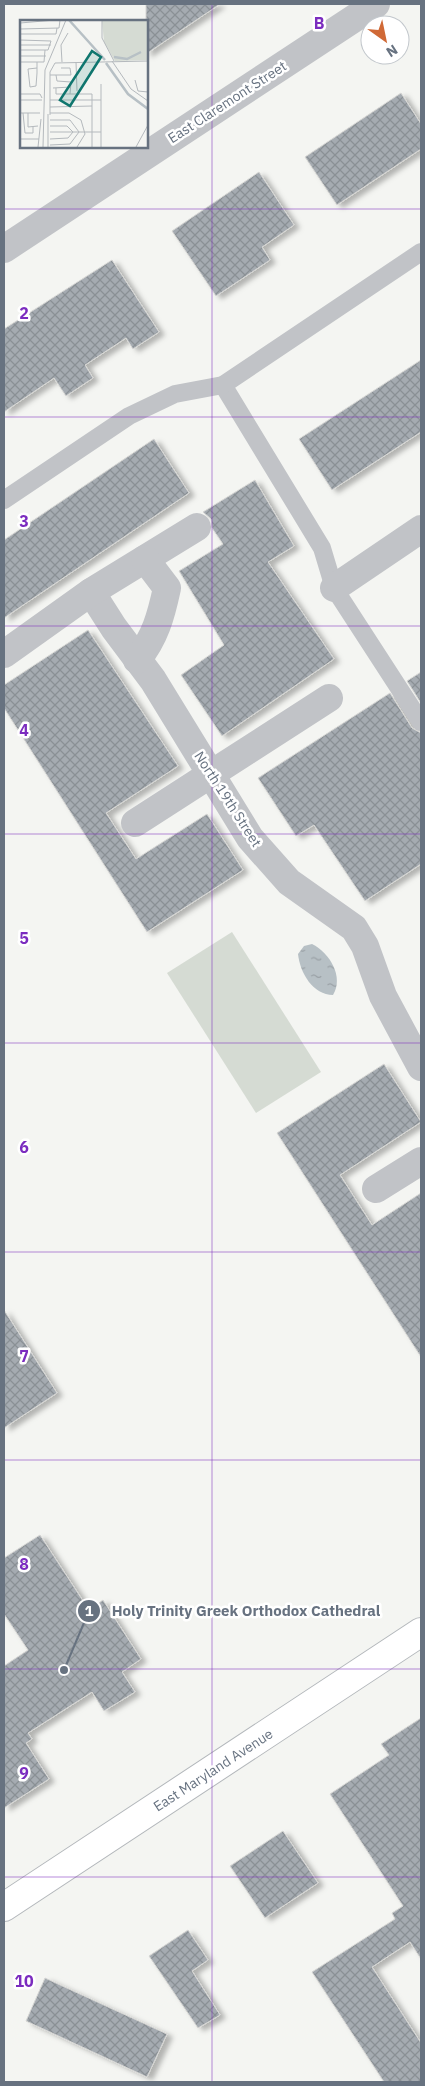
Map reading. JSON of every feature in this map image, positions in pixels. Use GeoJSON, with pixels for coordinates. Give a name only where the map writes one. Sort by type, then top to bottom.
{"type":"FeatureCollection","features":[{"type":"Feature","properties":{"kind":"street","name":"East Claremont Street"},"geometry":{"type":"LineString","coordinates":[[4,249],[376,4]]}},
{"type":"Feature","properties":{"kind":"street"},"geometry":{"type":"LineString","coordinates":[[4,654],[91,592],[197,527]]}},
{"type":"Feature","properties":{"kind":"street"},"geometry":{"type":"LineString","coordinates":[[334,588],[421,529]]}},
{"type":"Feature","properties":{"kind":"street"},"geometry":{"type":"LineString","coordinates":[[137,660],[150,645],[161,618],[167,588],[146,559]]}},
{"type":"Feature","properties":{"kind":"street","name":"North 19th Street"},"geometry":{"type":"LineString","coordinates":[[91,592],[137,660],[153,680],[250,838],[289,882],[354,928],[365,946],[383,996],[421,1067]]}},
{"type":"Feature","properties":{"kind":"street"},"geometry":{"type":"LineString","coordinates":[[135,823],[330,698]]}},
{"type":"Feature","properties":{"kind":"street"},"geometry":{"type":"LineString","coordinates":[[376,1189],[421,1161]]}},
{"type":"Feature","properties":{"kind":"street","name":"East Maryland Avenue"},"geometry":{"type":"LineString","coordinates":[[4,1907],[421,1632]]}},
{"type":"Feature","properties":{"kind":"lane"},"geometry":{"type":"LineString","coordinates":[[4,500],[129,416],[175,394],[222,385],[421,252]]}},
{"type":"Feature","properties":{"kind":"lane"},"geometry":{"type":"LineString","coordinates":[[222,385],[322,548],[334,588],[421,722]]}},
{"type":"Feature","properties":{"kind":"shaded area"},"geometry":{"type":"Polygon","coordinates":[[[232,932],[321,1072],[256,1113],[167,973],[232,932]]]}},
{"type":"Feature","properties":{"kind":"water"},"geometry":{"type":"Polygon","coordinates":[[[312,944],[319,948],[329,959],[336,973],[337,981],[333,995],[319,991],[309,982],[299,961],[298,954],[304,946],[312,944]]]}},
{"type":"Feature","properties":{"kind":"building"},"geometry":{"type":"Polygon","coordinates":[[[146,4],[220,4],[148,53],[148,20],[146,20],[146,4]]]}},
{"type":"Feature","properties":{"kind":"building"},"geometry":{"type":"Polygon","coordinates":[[[401,93],[421,124],[421,149],[337,205],[305,157],[401,93]]]}},
{"type":"Feature","properties":{"kind":"building"},"geometry":{"type":"Polygon","coordinates":[[[259,172],[294,225],[262,247],[270,260],[216,296],[172,231],[259,172]]]}},
{"type":"Feature","properties":{"kind":"building"},"geometry":{"type":"Polygon","coordinates":[[[112,260],[159,332],[133,349],[126,338],[85,365],[93,378],[66,396],[54,378],[4,412],[4,329],[112,260]]]}},
{"type":"Feature","properties":{"kind":"building"},"geometry":{"type":"Polygon","coordinates":[[[421,360],[421,432],[332,490],[299,439],[421,360]]]}},
{"type":"Feature","properties":{"kind":"building"},"geometry":{"type":"Polygon","coordinates":[[[154,439],[189,493],[4,618],[4,540],[154,439]]]}},
{"type":"Feature","properties":{"kind":"building"},"geometry":{"type":"Polygon","coordinates":[[[255,480],[294,546],[268,562],[334,659],[222,736],[181,675],[224,645],[179,571],[223,544],[212,528],[211,519],[203,512],[255,480]]]}},
{"type":"Feature","properties":{"kind":"building"},"geometry":{"type":"Polygon","coordinates":[[[88,630],[178,766],[106,813],[136,859],[207,814],[243,870],[147,932],[4,708],[4,685],[88,630]]]}},
{"type":"Feature","properties":{"kind":"building"},"geometry":{"type":"Polygon","coordinates":[[[421,672],[421,703],[407,681],[421,672]]]}},
{"type":"Feature","properties":{"kind":"building"},"geometry":{"type":"Polygon","coordinates":[[[390,693],[412,728],[421,733],[421,864],[365,901],[314,825],[296,836],[258,778],[390,693]]]}},
{"type":"Feature","properties":{"kind":"building"},"geometry":{"type":"Polygon","coordinates":[[[384,1064],[421,1122],[340,1175],[372,1225],[421,1193],[421,1357],[277,1133],[384,1064]]]}},
{"type":"Feature","properties":{"kind":"building"},"geometry":{"type":"Polygon","coordinates":[[[4,1310],[57,1393],[4,1428],[4,1310]]]}},
{"type":"Feature","properties":{"kind":"building"},"geometry":{"type":"Polygon","coordinates":[[[40,1535],[89,1610],[103,1600],[141,1659],[122,1672],[135,1692],[104,1711],[92,1692],[28,1733],[32,1739],[26,1743],[49,1779],[4,1808],[4,1666],[28,1650],[4,1614],[4,1558],[40,1535]]]}},
{"type":"Feature","properties":{"kind":"building"},"geometry":{"type":"Polygon","coordinates":[[[421,1718],[421,1959],[410,1942],[372,1967],[421,2043],[421,2082],[384,2082],[312,1972],[395,1919],[392,1913],[403,1906],[330,1794],[389,1755],[381,1744],[421,1718]]]}},
{"type":"Feature","properties":{"kind":"building"},"geometry":{"type":"Polygon","coordinates":[[[283,1831],[318,1883],[265,1918],[230,1866],[283,1831]]]}},
{"type":"Feature","properties":{"kind":"building"},"geometry":{"type":"Polygon","coordinates":[[[188,1930],[208,1960],[192,1971],[220,2015],[198,2028],[149,1956],[188,1930]]]}},
{"type":"Feature","properties":{"kind":"building"},"geometry":{"type":"Polygon","coordinates":[[[45,1978],[167,2034],[147,2077],[26,2021],[45,1978]]]}},
{"type":"Feature","properties":{"kind":"place","name":"Holy Trinity Greek Orthodox Cathedral"},"geometry":{"type":"Point","coordinates":[64,1670]}}]}
